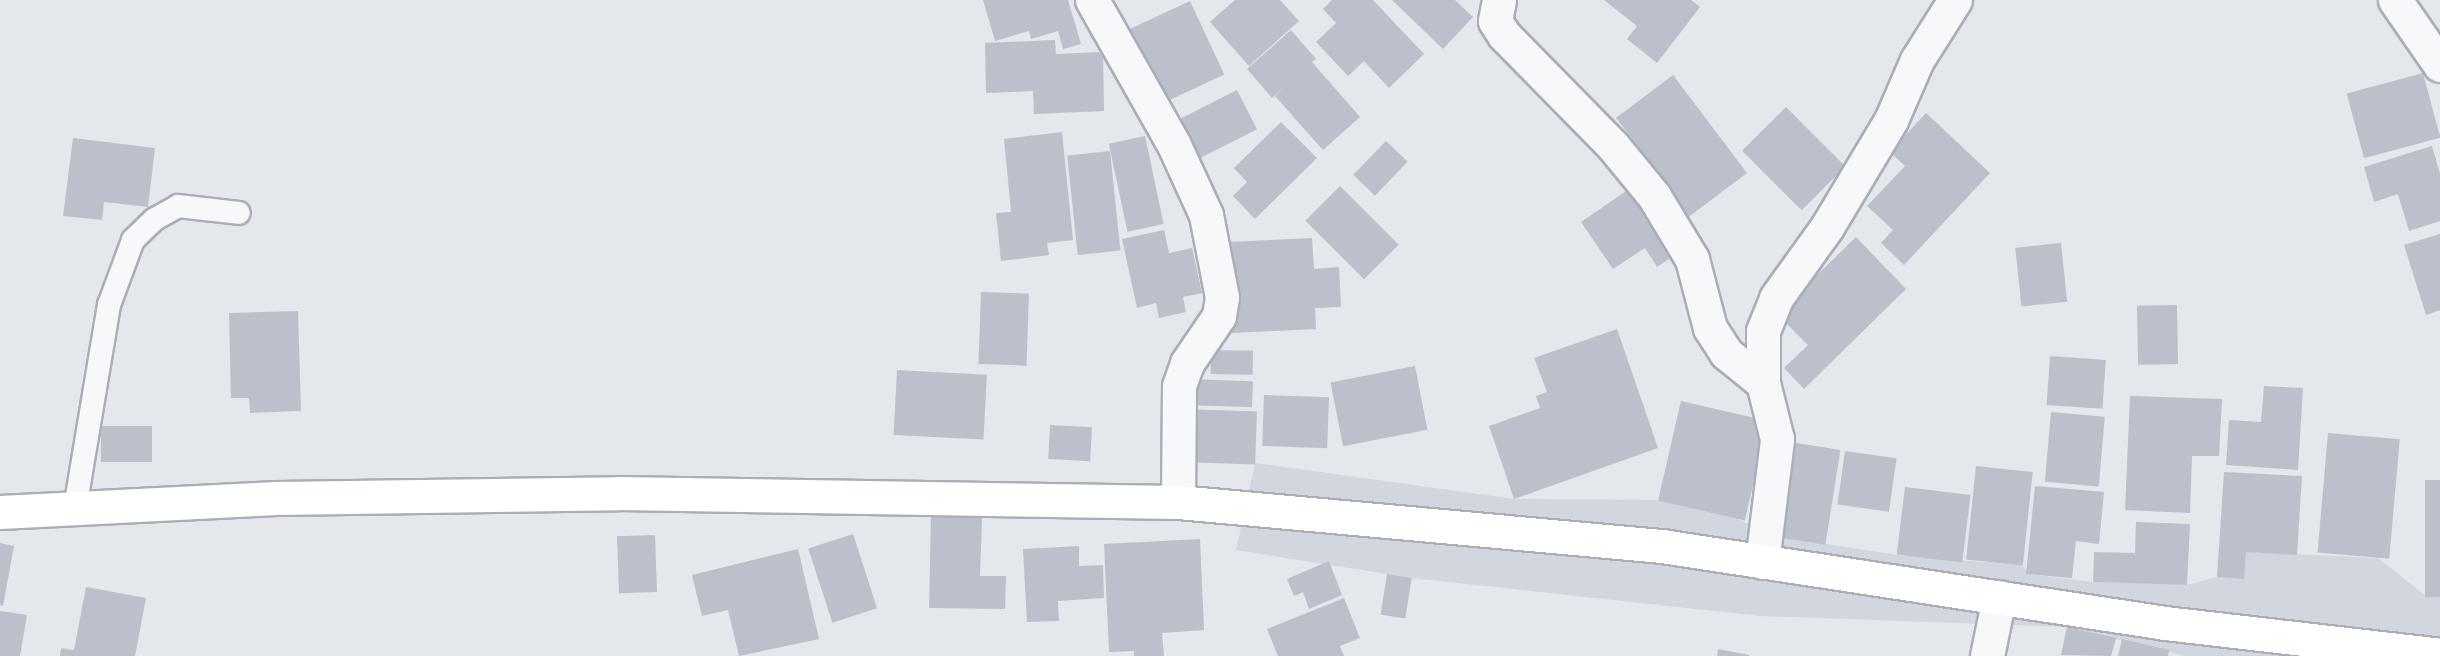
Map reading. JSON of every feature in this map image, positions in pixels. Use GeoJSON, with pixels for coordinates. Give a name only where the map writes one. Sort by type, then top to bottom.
{"type":"FeatureCollection","features":[{"type":"Feature","properties":{"kind":"street"},"geometry":{"type":"LineString","coordinates":[[1092,0],[1174,145],[1206,215],[1222,297],[1219,316],[1187,363],[1179,386],[1178,502]]}},
{"type":"Feature","properties":{"kind":"street"},"geometry":{"type":"LineString","coordinates":[[1499,0],[1495,21],[1504,35],[1612,146],[1654,196],[1692,259],[1710,328],[1726,353],[1763,383]]}},
{"type":"Feature","properties":{"kind":"street"},"geometry":{"type":"LineString","coordinates":[[1762,561],[1777,439],[1763,383],[1763,330],[1776,298],[1850,188],[1891,120],[1917,60],[1955,0]]}},
{"type":"Feature","properties":{"kind":"street"},"geometry":{"type":"LineString","coordinates":[[2396,0],[2440,65]]}},
{"type":"Feature","properties":{"kind":"street"},"geometry":{"type":"LineString","coordinates":[[0,512],[276,498],[619,493],[1178,502],[1668,547],[2165,623],[2438,656]]}},
{"type":"Feature","properties":{"kind":"street"},"geometry":{"type":"LineString","coordinates":[[1987,656],[1999,597]]}},
{"type":"Feature","properties":{"kind":"lane"},"geometry":{"type":"LineString","coordinates":[[75,508],[109,305],[133,240],[155,219],[178,206],[238,213]]}},
{"type":"Feature","properties":{"kind":"shaded area"},"geometry":{"type":"Polygon","coordinates":[[[1255,463],[1514,499],[1657,500],[1733,517],[1773,536],[1898,555],[2022,565],[2029,574],[2093,582],[2187,585],[2217,577],[2243,579],[2246,552],[2378,558],[2427,597],[2440,597],[2440,656],[2185,656],[2067,627],[1761,616],[1412,578],[1236,550],[1255,463]]]}},
{"type":"Feature","properties":{"kind":"building"},"geometry":{"type":"Polygon","coordinates":[[[983,0],[1068,0],[1081,44],[1063,49],[1058,31],[1031,39],[1029,31],[995,41],[983,0]]]}},
{"type":"Feature","properties":{"kind":"building"},"geometry":{"type":"Polygon","coordinates":[[[1235,0],[1280,0],[1299,21],[1249,66],[1210,22],[1235,0]]]}},
{"type":"Feature","properties":{"kind":"building"},"geometry":{"type":"Polygon","coordinates":[[[1332,0],[1373,0],[1424,54],[1389,88],[1364,61],[1348,76],[1316,42],[1336,23],[1323,9],[1332,0]]]}},
{"type":"Feature","properties":{"kind":"building"},"geometry":{"type":"Polygon","coordinates":[[[1392,0],[1455,0],[1473,17],[1443,49],[1392,0]]]}},
{"type":"Feature","properties":{"kind":"building"},"geometry":{"type":"Polygon","coordinates":[[[1604,0],[1691,0],[1700,7],[1657,63],[1627,39],[1637,26],[1604,0]]]}},
{"type":"Feature","properties":{"kind":"building"},"geometry":{"type":"Polygon","coordinates":[[[1190,1],[1224,74],[1157,106],[1123,32],[1190,1]]]}},
{"type":"Feature","properties":{"kind":"building"},"geometry":{"type":"Polygon","coordinates":[[[1291,30],[1316,59],[1312,62],[1360,117],[1323,150],[1275,96],[1285,86],[1272,98],[1247,69],[1291,30]]]}},
{"type":"Feature","properties":{"kind":"building"},"geometry":{"type":"Polygon","coordinates":[[[1055,40],[1056,54],[1103,52],[1104,111],[1034,114],[1033,91],[986,93],[985,43],[1055,40]]]}},
{"type":"Feature","properties":{"kind":"building"},"geometry":{"type":"Polygon","coordinates":[[[2423,73],[2440,138],[2364,158],[2347,93],[2423,73]]]}},
{"type":"Feature","properties":{"kind":"building"},"geometry":{"type":"Polygon","coordinates":[[[1673,75],[1747,173],[1679,224],[1627,155],[1638,146],[1616,118],[1673,75]]]}},
{"type":"Feature","properties":{"kind":"building"},"geometry":{"type":"Polygon","coordinates":[[[1237,90],[1257,129],[1196,160],[1176,121],[1237,90]]]}},
{"type":"Feature","properties":{"kind":"building"},"geometry":{"type":"Polygon","coordinates":[[[1786,107],[1845,166],[1802,210],[1742,151],[1786,107]]]}},
{"type":"Feature","properties":{"kind":"building"},"geometry":{"type":"Polygon","coordinates":[[[1926,113],[1990,173],[1904,265],[1881,243],[1893,230],[1867,206],[1905,166],[1890,152],[1926,113]]]}},
{"type":"Feature","properties":{"kind":"building"},"geometry":{"type":"Polygon","coordinates":[[[1281,122],[1317,158],[1255,219],[1233,196],[1247,182],[1234,168],[1281,122]]]}},
{"type":"Feature","properties":{"kind":"building"},"geometry":{"type":"Polygon","coordinates":[[[1062,132],[1073,240],[1047,243],[1049,255],[1001,261],[996,213],[1011,212],[1004,139],[1062,132]]]}},
{"type":"Feature","properties":{"kind":"building"},"geometry":{"type":"Polygon","coordinates":[[[1145,136],[1164,224],[1128,232],[1109,144],[1145,136]]]}},
{"type":"Feature","properties":{"kind":"building"},"geometry":{"type":"Polygon","coordinates":[[[73,138],[155,148],[148,207],[104,202],[102,220],[63,216],[73,138]]]}},
{"type":"Feature","properties":{"kind":"building"},"geometry":{"type":"Polygon","coordinates":[[[1386,141],[1408,162],[1375,196],[1353,175],[1386,141]]]}},
{"type":"Feature","properties":{"kind":"building"},"geometry":{"type":"Polygon","coordinates":[[[2432,146],[2440,174],[2440,221],[2409,231],[2398,194],[2374,202],[2364,167],[2432,146]]]}},
{"type":"Feature","properties":{"kind":"building"},"geometry":{"type":"Polygon","coordinates":[[[1110,151],[1120,250],[1078,255],[1067,155],[1110,151]]]}},
{"type":"Feature","properties":{"kind":"building"},"geometry":{"type":"Polygon","coordinates":[[[1638,183],[1684,249],[1657,267],[1645,248],[1613,269],[1581,222],[1638,183]]]}},
{"type":"Feature","properties":{"kind":"building"},"geometry":{"type":"Polygon","coordinates":[[[1340,186],[1399,245],[1364,279],[1305,221],[1340,186]]]}},
{"type":"Feature","properties":{"kind":"building"},"geometry":{"type":"Polygon","coordinates":[[[1164,230],[1169,253],[1192,248],[1202,293],[1183,297],[1186,312],[1159,318],[1156,303],[1137,308],[1122,239],[1164,230]]]}},
{"type":"Feature","properties":{"kind":"building"},"geometry":{"type":"Polygon","coordinates":[[[2440,234],[2440,310],[2426,315],[2404,245],[2440,234]]]}},
{"type":"Feature","properties":{"kind":"building"},"geometry":{"type":"Polygon","coordinates":[[[1856,237],[1906,289],[1804,389],[1784,368],[1808,345],[1777,314],[1856,237]]]}},
{"type":"Feature","properties":{"kind":"building"},"geometry":{"type":"Polygon","coordinates":[[[1312,238],[1314,269],[1339,267],[1341,307],[1315,308],[1316,329],[1232,333],[1228,242],[1312,238]]]}},
{"type":"Feature","properties":{"kind":"building"},"geometry":{"type":"Polygon","coordinates":[[[2061,243],[2067,302],[2021,306],[2015,248],[2061,243]]]}},
{"type":"Feature","properties":{"kind":"building"},"geometry":{"type":"Polygon","coordinates":[[[981,292],[1029,294],[1026,366],[978,364],[981,292]]]}},
{"type":"Feature","properties":{"kind":"building"},"geometry":{"type":"Polygon","coordinates":[[[2177,305],[2178,364],[2138,365],[2137,306],[2177,305]]]}},
{"type":"Feature","properties":{"kind":"building"},"geometry":{"type":"Polygon","coordinates":[[[298,311],[301,411],[250,413],[249,398],[231,398],[229,313],[298,311]]]}},
{"type":"Feature","properties":{"kind":"building"},"geometry":{"type":"Polygon","coordinates":[[[1617,329],[1658,448],[1514,499],[1489,426],[1540,408],[1536,396],[1547,392],[1534,358],[1617,329]]]}},
{"type":"Feature","properties":{"kind":"building"},"geometry":{"type":"Polygon","coordinates":[[[1211,350],[1253,351],[1253,375],[1211,374],[1211,350]]]}},
{"type":"Feature","properties":{"kind":"building"},"geometry":{"type":"Polygon","coordinates":[[[2050,356],[2106,360],[2102,409],[2047,405],[2050,356]]]}},
{"type":"Feature","properties":{"kind":"building"},"geometry":{"type":"Polygon","coordinates":[[[1415,366],[1427,430],[1343,446],[1331,382],[1415,366]]]}},
{"type":"Feature","properties":{"kind":"building"},"geometry":{"type":"Polygon","coordinates":[[[897,370],[987,375],[983,440],[894,435],[897,370]]]}},
{"type":"Feature","properties":{"kind":"building"},"geometry":{"type":"Polygon","coordinates":[[[1185,379],[1253,381],[1252,407],[1184,405],[1185,379]]]}},
{"type":"Feature","properties":{"kind":"building"},"geometry":{"type":"Polygon","coordinates":[[[2264,386],[2303,388],[2298,470],[2226,465],[2229,420],[2261,422],[2264,386]]]}},
{"type":"Feature","properties":{"kind":"building"},"geometry":{"type":"Polygon","coordinates":[[[1264,395],[1329,397],[1327,448],[1262,446],[1264,395]]]}},
{"type":"Feature","properties":{"kind":"building"},"geometry":{"type":"Polygon","coordinates":[[[2130,396],[2222,399],[2219,456],[2192,456],[2190,513],[2125,510],[2130,396]]]}},
{"type":"Feature","properties":{"kind":"building"},"geometry":{"type":"Polygon","coordinates":[[[1681,401],[1768,421],[1745,520],[1658,500],[1681,401]]]}},
{"type":"Feature","properties":{"kind":"building"},"geometry":{"type":"Polygon","coordinates":[[[1182,409],[1257,412],[1255,465],[1180,462],[1182,409]]]}},
{"type":"Feature","properties":{"kind":"building"},"geometry":{"type":"Polygon","coordinates":[[[2051,412],[2105,417],[2099,486],[2045,482],[2051,412]]]}},
{"type":"Feature","properties":{"kind":"building"},"geometry":{"type":"Polygon","coordinates":[[[1050,425],[1092,427],[1090,461],[1048,459],[1050,425]]]}},
{"type":"Feature","properties":{"kind":"building"},"geometry":{"type":"Polygon","coordinates":[[[101,426],[152,426],[152,462],[101,462],[101,426]]]}},
{"type":"Feature","properties":{"kind":"building"},"geometry":{"type":"Polygon","coordinates":[[[2328,433],[2400,439],[2389,559],[2318,553],[2328,433]]]}},
{"type":"Feature","properties":{"kind":"building"},"geometry":{"type":"Polygon","coordinates":[[[1790,442],[1840,450],[1825,545],[1775,537],[1790,442]]]}},
{"type":"Feature","properties":{"kind":"building"},"geometry":{"type":"Polygon","coordinates":[[[1845,451],[1896,458],[1889,512],[1837,504],[1845,451]]]}},
{"type":"Feature","properties":{"kind":"building"},"geometry":{"type":"Polygon","coordinates":[[[1976,466],[2033,472],[2023,565],[1966,559],[1976,466]]]}},
{"type":"Feature","properties":{"kind":"building"},"geometry":{"type":"Polygon","coordinates":[[[2224,472],[2302,476],[2297,555],[2246,552],[2244,579],[2217,577],[2224,472]]]}},
{"type":"Feature","properties":{"kind":"building"},"geometry":{"type":"Polygon","coordinates":[[[2425,480],[2440,480],[2440,597],[2425,597],[2425,480]]]}},
{"type":"Feature","properties":{"kind":"building"},"geometry":{"type":"Polygon","coordinates":[[[2035,486],[2104,492],[2099,544],[2076,541],[2072,578],[2026,574],[2035,486]]]}},
{"type":"Feature","properties":{"kind":"building"},"geometry":{"type":"Polygon","coordinates":[[[1905,487],[1971,495],[1962,563],[1897,554],[1905,487]]]}},
{"type":"Feature","properties":{"kind":"building"},"geometry":{"type":"Polygon","coordinates":[[[931,517],[982,518],[980,576],[1006,576],[1005,609],[929,608],[931,517]]]}},
{"type":"Feature","properties":{"kind":"building"},"geometry":{"type":"Polygon","coordinates":[[[2136,522],[2190,524],[2187,585],[2093,582],[2094,552],[2135,553],[2136,522]]]}},
{"type":"Feature","properties":{"kind":"building"},"geometry":{"type":"Polygon","coordinates":[[[853,534],[877,608],[832,623],[808,549],[853,534]]]}},
{"type":"Feature","properties":{"kind":"building"},"geometry":{"type":"Polygon","coordinates":[[[655,535],[657,592],[619,593],[617,536],[655,535]]]}},
{"type":"Feature","properties":{"kind":"building"},"geometry":{"type":"Polygon","coordinates":[[[1200,539],[1204,630],[1162,633],[1164,656],[1134,656],[1134,651],[1109,652],[1104,544],[1200,539]]]}},
{"type":"Feature","properties":{"kind":"building"},"geometry":{"type":"Polygon","coordinates":[[[0,543],[14,546],[3,606],[0,605],[0,543]]]}},
{"type":"Feature","properties":{"kind":"building"},"geometry":{"type":"Polygon","coordinates":[[[1079,546],[1079,566],[1103,565],[1104,598],[1058,601],[1059,621],[1027,622],[1023,549],[1079,546]]]}},
{"type":"Feature","properties":{"kind":"building"},"geometry":{"type":"Polygon","coordinates":[[[798,549],[819,639],[739,656],[728,610],[702,616],[692,575],[798,549]]]}},
{"type":"Feature","properties":{"kind":"building"},"geometry":{"type":"Polygon","coordinates":[[[1329,561],[1342,595],[1309,609],[1303,592],[1294,596],[1287,579],[1329,561]]]}},
{"type":"Feature","properties":{"kind":"building"},"geometry":{"type":"Polygon","coordinates":[[[1387,574],[1412,578],[1405,618],[1381,614],[1387,574]]]}},
{"type":"Feature","properties":{"kind":"building"},"geometry":{"type":"Polygon","coordinates":[[[86,587],[146,598],[135,656],[60,656],[61,648],[74,650],[86,587]]]}},
{"type":"Feature","properties":{"kind":"building"},"geometry":{"type":"Polygon","coordinates":[[[1344,598],[1360,638],[1340,646],[1344,656],[1278,656],[1267,629],[1344,598]]]}},
{"type":"Feature","properties":{"kind":"building"},"geometry":{"type":"Polygon","coordinates":[[[0,611],[27,615],[20,656],[0,656],[0,611]]]}},
{"type":"Feature","properties":{"kind":"building"},"geometry":{"type":"Polygon","coordinates":[[[2067,627],[2116,638],[2111,656],[2061,655],[2067,627]]]}},
{"type":"Feature","properties":{"kind":"building"},"geometry":{"type":"Polygon","coordinates":[[[2122,639],[2169,650],[2168,656],[2118,656],[2122,639]]]}},
{"type":"Feature","properties":{"kind":"building"},"geometry":{"type":"Polygon","coordinates":[[[1718,649],[1749,655],[1749,656],[1717,656],[1718,649]]]}}]}
